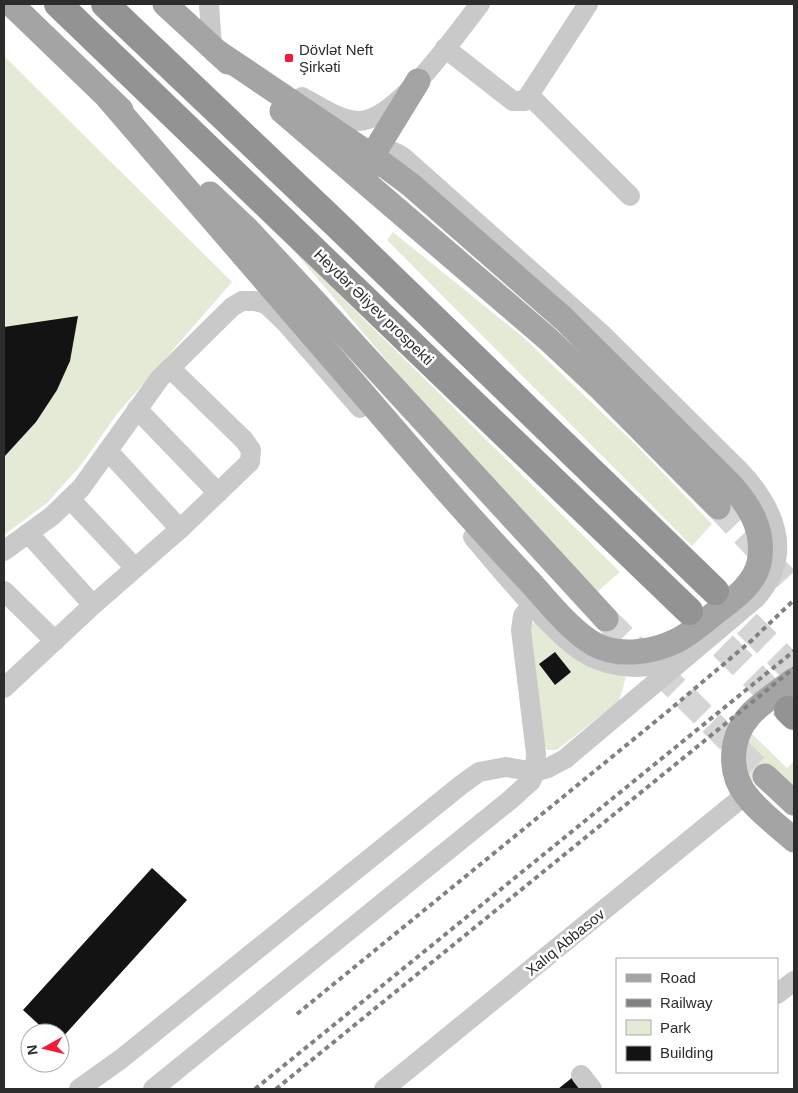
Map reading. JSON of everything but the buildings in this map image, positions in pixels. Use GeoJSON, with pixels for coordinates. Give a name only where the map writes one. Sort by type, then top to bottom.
{"type":"FeatureCollection","features":[{"type":"Feature","properties":{"kind":"highway","name":"Heydər Əliyev prospekti"},"geometry":{"type":"LineString","coordinates":[[58,4],[689,611]]}},
{"type":"Feature","properties":{"kind":"highway"},"geometry":{"type":"LineString","coordinates":[[106,4],[715,591]]}},
{"type":"Feature","properties":{"kind":"main road"},"geometry":{"type":"LineString","coordinates":[[11,4],[247,229],[606,619]]}},
{"type":"Feature","properties":{"kind":"main road"},"geometry":{"type":"LineString","coordinates":[[165,4],[321,146],[549,340],[601,388],[718,507]]}},
{"type":"Feature","properties":{"kind":"main road"},"geometry":{"type":"LineString","coordinates":[[108,98],[459,505],[535,599],[600,647],[626,652],[647,650],[678,640],[746,588],[759,563],[760,543],[758,529],[752,511],[727,480],[564,319],[411,185],[372,156],[214,49]]}},
{"type":"Feature","properties":{"kind":"main road"},"geometry":{"type":"LineString","coordinates":[[396,209],[373,186],[367,169],[372,156],[418,81]]}},
{"type":"Feature","properties":{"kind":"main road"},"geometry":{"type":"LineString","coordinates":[[794,680],[750,715],[738,732],[733,761],[739,784],[745,795],[794,840]]}},
{"type":"Feature","properties":{"kind":"main road"},"geometry":{"type":"LineString","coordinates":[[765,776],[794,803]]}},
{"type":"Feature","properties":{"kind":"street"},"geometry":{"type":"LineString","coordinates":[[209,4],[214,49],[336,115],[349,120],[369,120],[387,109],[418,81],[480,4]]}},
{"type":"Feature","properties":{"kind":"street"},"geometry":{"type":"LineString","coordinates":[[444,48],[513,101],[524,101],[530,95],[588,4]]}},
{"type":"Feature","properties":{"kind":"street"},"geometry":{"type":"LineString","coordinates":[[530,95],[630,196]]}},
{"type":"Feature","properties":{"kind":"street"},"geometry":{"type":"LineString","coordinates":[[80,1089],[121,1059],[479,772],[506,767],[535,772],[548,768],[564,759],[756,598],[766,588],[771,578],[777,555],[777,540],[771,514],[755,486],[603,335],[403,157],[390,150],[380,150],[372,156]]}},
{"type":"Feature","properties":{"kind":"street"},"geometry":{"type":"LineString","coordinates":[[4,551],[52,516],[81,488],[137,409],[160,378],[170,368],[232,307],[242,301],[255,301],[266,304],[285,322],[535,599],[566,639],[578,650],[592,658],[609,663],[623,666],[646,666],[669,662],[695,649]]}},
{"type":"Feature","properties":{"kind":"street"},"geometry":{"type":"LineString","coordinates":[[6,682],[55,641],[250,462],[251,450],[244,440],[170,368]]}},
{"type":"Feature","properties":{"kind":"street"},"geometry":{"type":"LineString","coordinates":[[137,409],[218,493]]}},
{"type":"Feature","properties":{"kind":"street"},"geometry":{"type":"LineString","coordinates":[[108,451],[180,528]]}},
{"type":"Feature","properties":{"kind":"street"},"geometry":{"type":"LineString","coordinates":[[70,499],[135,568]]}},
{"type":"Feature","properties":{"kind":"street"},"geometry":{"type":"LineString","coordinates":[[28,533],[93,605]]}},
{"type":"Feature","properties":{"kind":"street"},"geometry":{"type":"LineString","coordinates":[[4,591],[55,641]]}},
{"type":"Feature","properties":{"kind":"street"},"geometry":{"type":"LineString","coordinates":[[153,1089],[510,800],[530,781],[535,772],[536,753],[521,630],[523,616],[535,599]]}},
{"type":"Feature","properties":{"kind":"street","name":"Xalıq Abbasov"},"geometry":{"type":"LineString","coordinates":[[384,1089],[745,795]]}},
{"type":"Feature","properties":{"kind":"street"},"geometry":{"type":"LineString","coordinates":[[778,993],[794,981]]}},
{"type":"Feature","properties":{"kind":"green space"},"geometry":{"type":"Polygon","coordinates":[[[4,56],[232,282],[117,414],[81,465],[47,503],[4,535],[4,56]]]}},
{"type":"Feature","properties":{"kind":"green space"},"geometry":{"type":"Polygon","coordinates":[[[393,232],[523,337],[635,444],[712,524],[692,546],[387,240],[393,232]]]}},
{"type":"Feature","properties":{"kind":"green space"},"geometry":{"type":"Polygon","coordinates":[[[290,246],[620,572],[597,592],[419,399],[290,246]]]}},
{"type":"Feature","properties":{"kind":"green space"},"geometry":{"type":"Polygon","coordinates":[[[534,622],[595,668],[626,677],[619,701],[557,750],[547,750],[544,743],[530,626],[534,622]]]}},
{"type":"Feature","properties":{"kind":"green space"},"geometry":{"type":"Polygon","coordinates":[[[750,732],[787,768],[794,761],[794,790],[769,768],[750,784],[745,771],[744,743],[750,732]]]}},
{"type":"Feature","properties":{"kind":"tunnel"},"geometry":{"type":"LineString","coordinates":[[718,507],[794,588]]}},
{"type":"Feature","properties":{"kind":"tunnel"},"geometry":{"type":"LineString","coordinates":[[717,594],[794,670]]}},
{"type":"Feature","properties":{"kind":"tunnel"},"geometry":{"type":"LineString","coordinates":[[693,616],[788,710]]}},
{"type":"Feature","properties":{"kind":"tunnel"},"geometry":{"type":"LineString","coordinates":[[606,619],[765,776]]}},
{"type":"Feature","properties":{"kind":"railway"},"geometry":{"type":"LineString","coordinates":[[297,1014],[667,712],[751,641],[794,600]]}},
{"type":"Feature","properties":{"kind":"railway"},"geometry":{"type":"LineString","coordinates":[[255,1089],[794,651]]}},
{"type":"Feature","properties":{"kind":"railway"},"geometry":{"type":"LineString","coordinates":[[276,1089],[794,668]]}},
{"type":"Feature","properties":{"kind":"place","name":"Dövlət Neft Şirkəti"},"geometry":{"type":"Point","coordinates":[289,58]}}]}
